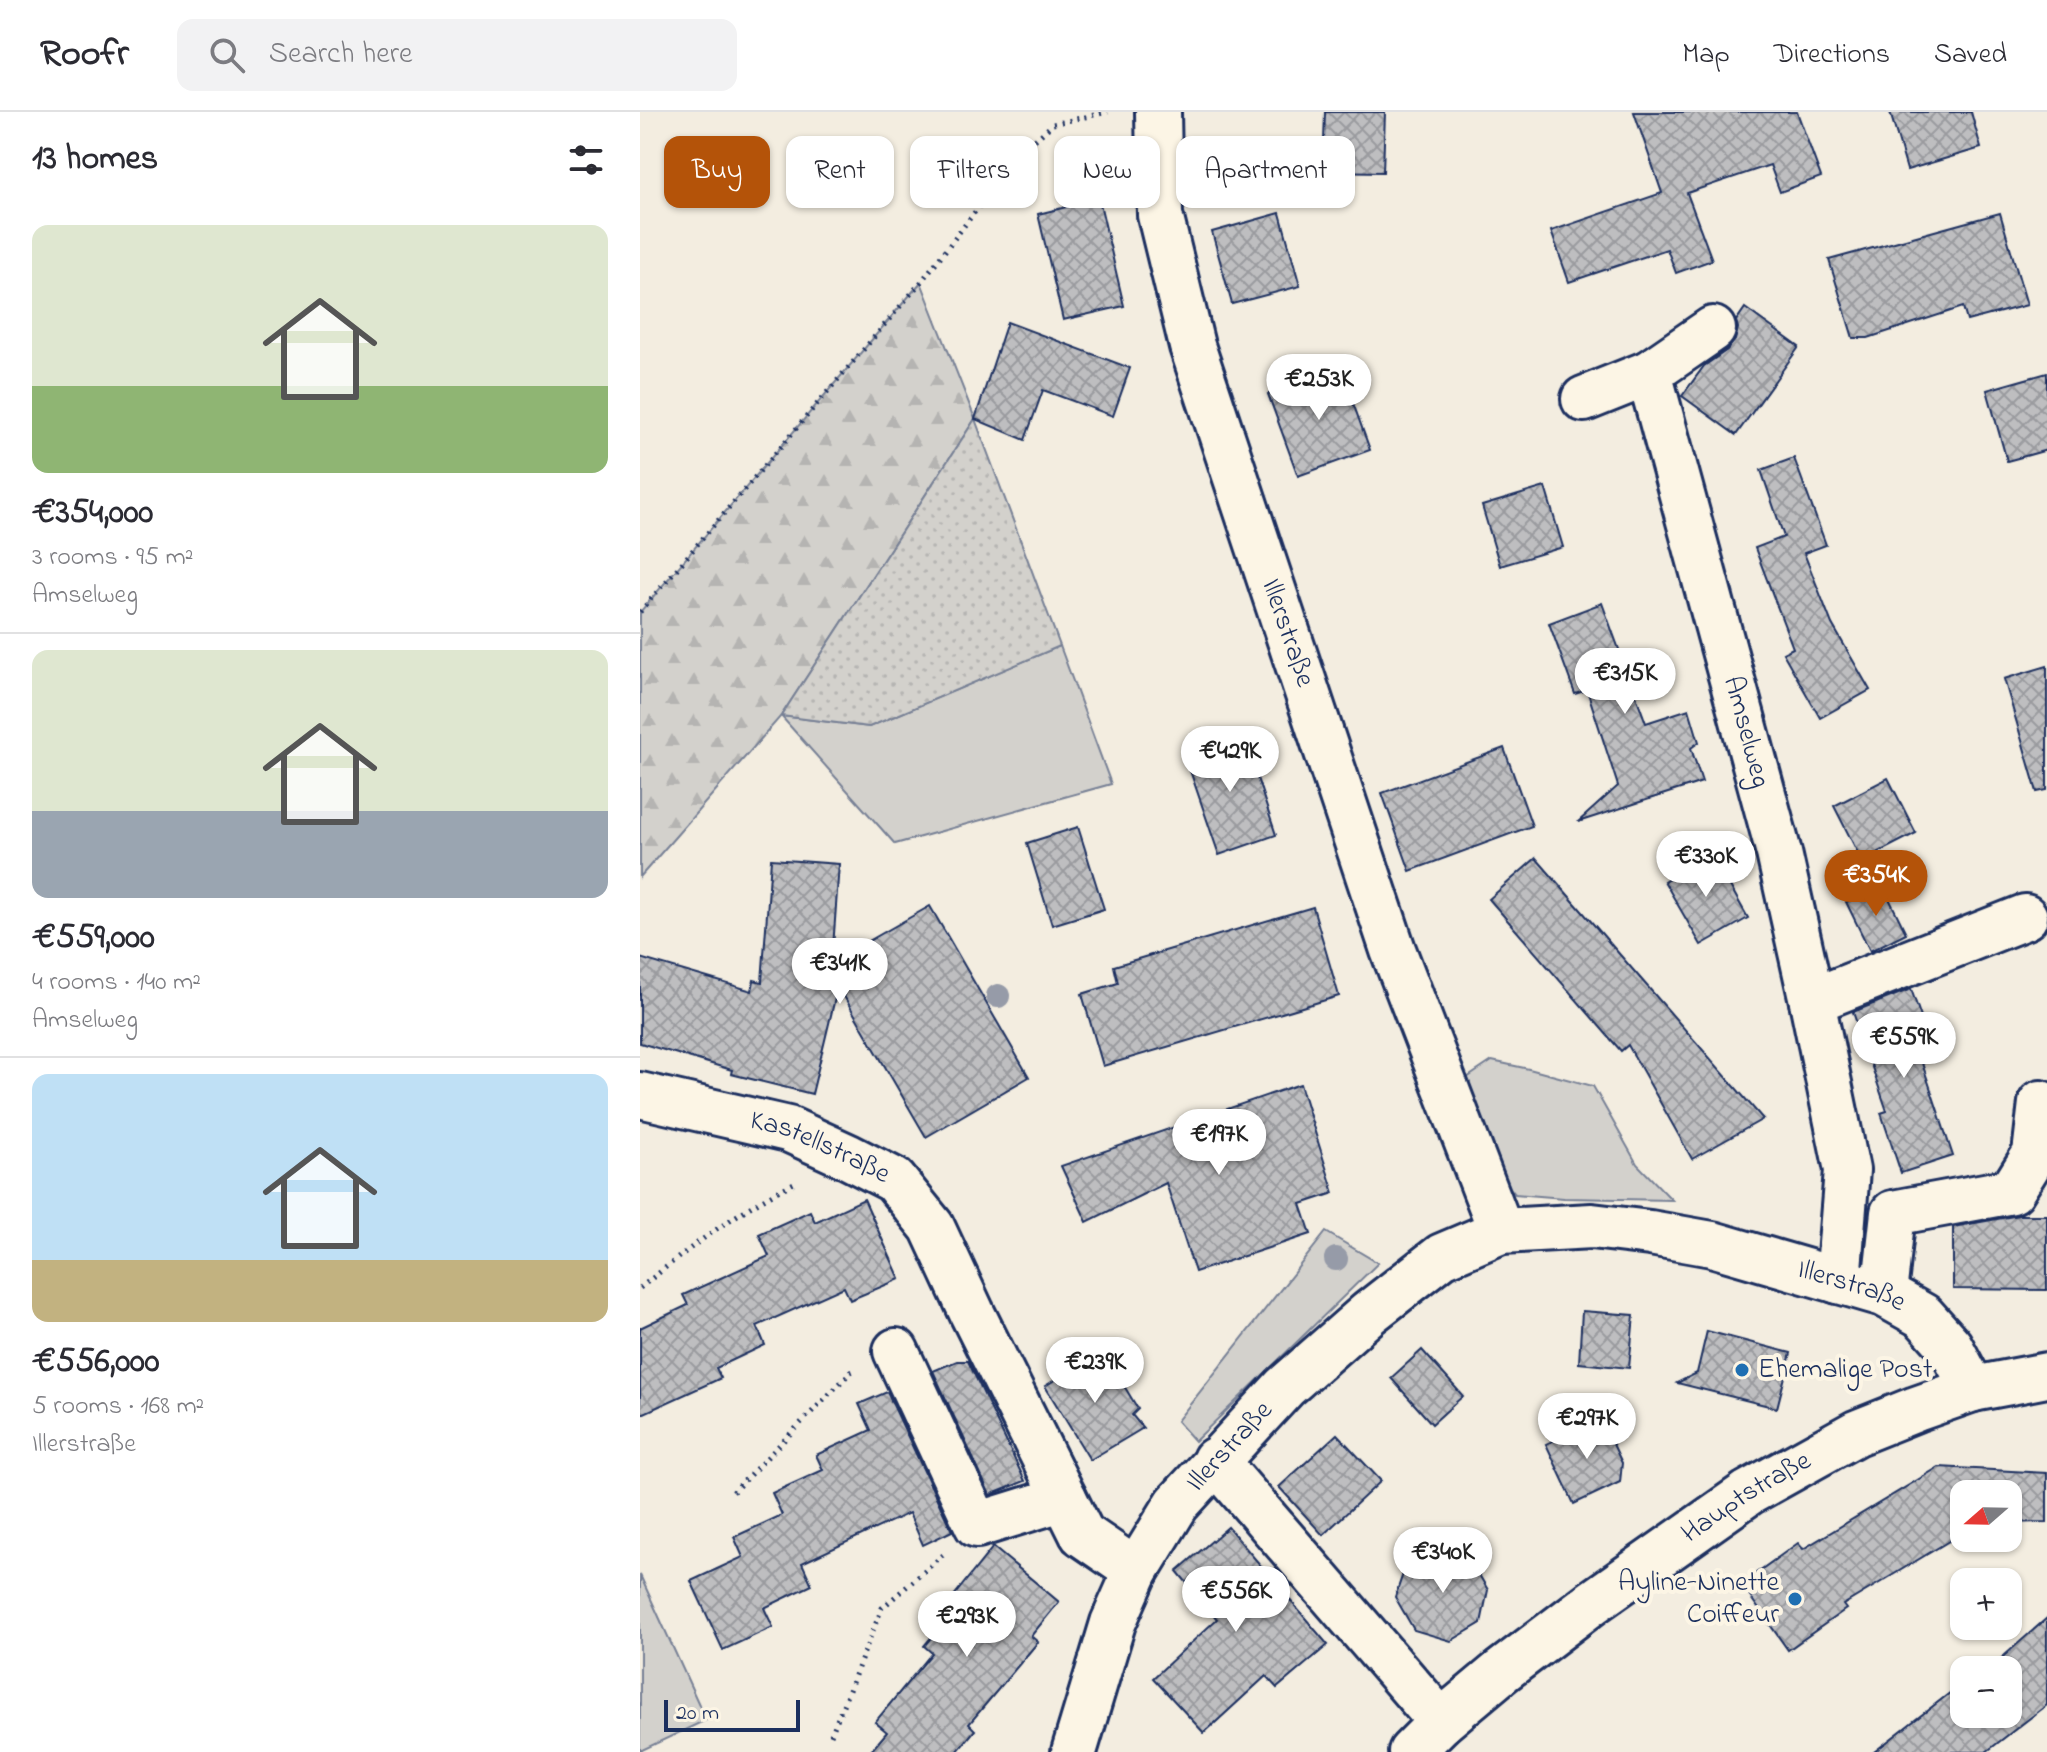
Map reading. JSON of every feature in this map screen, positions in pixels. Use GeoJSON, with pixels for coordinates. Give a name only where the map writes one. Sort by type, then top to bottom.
{"type":"FeatureCollection","features":[{"type":"Feature","properties":{"kind":"street","name":"Illerstraße"},"geometry":{"type":"LineString","coordinates":[[1158,112],[1160,215],[1192,346],[1393,950],[1501,1231]]}},
{"type":"Feature","properties":{"kind":"street"},"geometry":{"type":"LineString","coordinates":[[1584,399],[1649,373],[1713,329]]}},
{"type":"Feature","properties":{"kind":"street","name":"Amselweg"},"geometry":{"type":"LineString","coordinates":[[1649,373],[1779,853],[1812,1001],[1847,1170],[1838,1281]]}},
{"type":"Feature","properties":{"kind":"street"},"geometry":{"type":"LineString","coordinates":[[1812,1001],[2025,917]]}},
{"type":"Feature","properties":{"kind":"street","name":"Kastellstraße"},"geometry":{"type":"LineString","coordinates":[[640,1095],[788,1129],[894,1180],[932,1227],[1082,1534],[1136,1571]]}},
{"type":"Feature","properties":{"kind":"street"},"geometry":{"type":"LineString","coordinates":[[1884,1294],[1893,1213],[2012,1191],[2035,1154],[2041,1103]]}},
{"type":"Feature","properties":{"kind":"street","name":"Illerstraße"},"geometry":{"type":"LineString","coordinates":[[1074,1752],[1113,1623],[1136,1571],[1177,1504],[1285,1387],[1369,1313],[1442,1256],[1501,1231],[1592,1226],[1650,1233],[1712,1244],[1884,1294],[1923,1316],[1950,1346],[1973,1389]]}},
{"type":"Feature","properties":{"kind":"street"},"geometry":{"type":"LineString","coordinates":[[896,1351],[977,1525],[1064,1498]]}},
{"type":"Feature","properties":{"kind":"street","name":"Hauptstraße"},"geometry":{"type":"LineString","coordinates":[[1432,1740],[1502,1671],[1593,1602],[1748,1493],[1856,1433],[1973,1389],[2047,1375]]}},
{"type":"Feature","properties":{"kind":"street"},"geometry":{"type":"LineString","coordinates":[[1215,1460],[1432,1740]]}},
{"type":"Feature","properties":{"kind":"path"},"geometry":{"type":"LineString","coordinates":[[640,612],[921,282],[1021,152],[1053,124],[1108,112]]}},
{"type":"Feature","properties":{"kind":"path"},"geometry":{"type":"LineString","coordinates":[[640,1288],[692,1246],[771,1194],[849,1157]]}},
{"type":"Feature","properties":{"kind":"path"},"geometry":{"type":"LineString","coordinates":[[733,1492],[851,1372],[896,1351]]}},
{"type":"Feature","properties":{"kind":"path"},"geometry":{"type":"LineString","coordinates":[[831,1735],[882,1608],[977,1525]]}},
{"type":"Feature","properties":{"kind":"green space"},"geometry":{"type":"Polygon","coordinates":[[[921,282],[975,419],[781,716],[640,877],[640,612],[921,282]]]}},
{"type":"Feature","properties":{"kind":"green space"},"geometry":{"type":"Polygon","coordinates":[[[975,419],[1060,646],[869,727],[781,716],[975,419]]]}},
{"type":"Feature","properties":{"kind":"green space"},"geometry":{"type":"Polygon","coordinates":[[[1060,646],[1111,784],[895,844],[781,716],[869,727],[1060,646]]]}},
{"type":"Feature","properties":{"kind":"green space"},"geometry":{"type":"Polygon","coordinates":[[[1492,1061],[1593,1086],[1637,1164],[1672,1200],[1515,1194],[1484,1157],[1461,1082],[1492,1061]]]}},
{"type":"Feature","properties":{"kind":"green space"},"geometry":{"type":"Polygon","coordinates":[[[1326,1232],[1378,1263],[1195,1441],[1177,1421],[1326,1232]]]}},
{"type":"Feature","properties":{"kind":"green space"},"geometry":{"type":"Polygon","coordinates":[[[640,1575],[706,1720],[640,1751],[640,1575]]]}},
{"type":"Feature","properties":{"kind":"building"},"geometry":{"type":"Polygon","coordinates":[[[1325,112],[1385,112],[1383,172],[1355,172],[1355,136],[1324,136],[1325,112]]]}},
{"type":"Feature","properties":{"kind":"building"},"geometry":{"type":"Polygon","coordinates":[[[1634,112],[1797,112],[1821,177],[1780,192],[1770,165],[1687,193],[1712,260],[1676,273],[1667,249],[1569,282],[1551,231],[1662,193],[1634,112]]]}},
{"type":"Feature","properties":{"kind":"building"},"geometry":{"type":"Polygon","coordinates":[[[1890,112],[1971,112],[1981,148],[1907,170],[1890,112]]]}},
{"type":"Feature","properties":{"kind":"building"},"geometry":{"type":"Polygon","coordinates":[[[1062,208],[1101,208],[1124,306],[1063,320],[1038,214],[1062,208]]]}},
{"type":"Feature","properties":{"kind":"building"},"geometry":{"type":"Polygon","coordinates":[[[1280,213],[1300,286],[1232,304],[1212,232],[1280,213]]]}},
{"type":"Feature","properties":{"kind":"building"},"geometry":{"type":"Polygon","coordinates":[[[2000,213],[2027,305],[1967,321],[1963,307],[1868,338],[1853,338],[1829,260],[2000,213]]]}},
{"type":"Feature","properties":{"kind":"building"},"geometry":{"type":"Polygon","coordinates":[[[1745,308],[1799,347],[1736,435],[1682,396],[1704,366],[1727,350],[1735,340],[1736,321],[1745,308]]]}},
{"type":"Feature","properties":{"kind":"building"},"geometry":{"type":"Polygon","coordinates":[[[1007,322],[1130,368],[1113,416],[1043,390],[1025,440],[975,419],[1007,322]]]}},
{"type":"Feature","properties":{"kind":"building"},"geometry":{"type":"Polygon","coordinates":[[[1340,367],[1370,450],[1298,476],[1268,394],[1340,367]]]}},
{"type":"Feature","properties":{"kind":"building"},"geometry":{"type":"Polygon","coordinates":[[[2047,373],[2047,450],[2007,461],[1987,390],[2047,373]]]}},
{"type":"Feature","properties":{"kind":"building"},"geometry":{"type":"Polygon","coordinates":[[[1794,458],[1826,545],[1804,553],[1832,624],[1870,690],[1820,718],[1783,653],[1793,648],[1755,548],[1784,537],[1761,470],[1794,458]]]}},
{"type":"Feature","properties":{"kind":"building"},"geometry":{"type":"Polygon","coordinates":[[[1545,487],[1563,547],[1500,566],[1482,506],[1545,487]]]}},
{"type":"Feature","properties":{"kind":"building"},"geometry":{"type":"Polygon","coordinates":[[[1602,603],[1646,723],[1689,709],[1699,742],[1691,748],[1702,782],[1578,822],[1618,786],[1587,690],[1575,694],[1549,623],[1602,603]]]}},
{"type":"Feature","properties":{"kind":"building"},"geometry":{"type":"Polygon","coordinates":[[[2047,666],[2047,790],[2037,792],[2004,679],[2047,666]]]}},
{"type":"Feature","properties":{"kind":"building"},"geometry":{"type":"Polygon","coordinates":[[[1242,733],[1276,835],[1219,855],[1184,753],[1242,733]]]}},
{"type":"Feature","properties":{"kind":"building"},"geometry":{"type":"Polygon","coordinates":[[[1504,748],[1532,826],[1410,871],[1382,793],[1504,748]]]}},
{"type":"Feature","properties":{"kind":"building"},"geometry":{"type":"Polygon","coordinates":[[[1888,778],[1916,833],[1862,861],[1834,806],[1888,778]]]}},
{"type":"Feature","properties":{"kind":"building"},"geometry":{"type":"Polygon","coordinates":[[[1078,827],[1104,909],[1052,925],[1027,843],[1078,827]]]}},
{"type":"Feature","properties":{"kind":"building"},"geometry":{"type":"Polygon","coordinates":[[[1712,854],[1748,918],[1701,945],[1664,881],[1712,854]]]}},
{"type":"Feature","properties":{"kind":"building"},"geometry":{"type":"Polygon","coordinates":[[[1536,858],[1763,1119],[1692,1159],[1628,1045],[1621,1051],[1489,899],[1536,858]]]}},
{"type":"Feature","properties":{"kind":"building"},"geometry":{"type":"Polygon","coordinates":[[[771,859],[839,864],[832,962],[930,906],[1029,1077],[926,1137],[838,986],[812,1094],[731,1074],[732,1070],[640,1043],[640,958],[752,991],[754,980],[762,982],[771,859]]]}},
{"type":"Feature","properties":{"kind":"building"},"geometry":{"type":"Polygon","coordinates":[[[1882,884],[1906,933],[1870,951],[1846,902],[1882,884]]]}},
{"type":"Feature","properties":{"kind":"building"},"geometry":{"type":"Polygon","coordinates":[[[1313,907],[1339,996],[1103,1066],[1082,994],[1118,983],[1114,966],[1313,907]]]}},
{"type":"Feature","properties":{"kind":"building"},"geometry":{"type":"Polygon","coordinates":[[[1911,989],[1930,1043],[1917,1048],[1953,1156],[1901,1173],[1881,1113],[1887,1111],[1853,1012],[1911,989]]]}},
{"type":"Feature","properties":{"kind":"building"},"geometry":{"type":"Polygon","coordinates":[[[1300,1084],[1334,1193],[1301,1204],[1311,1234],[1195,1272],[1166,1183],[1087,1222],[1061,1166],[1300,1084]]]}},
{"type":"Feature","properties":{"kind":"building"},"geometry":{"type":"Polygon","coordinates":[[[864,1199],[900,1279],[850,1300],[844,1287],[757,1326],[765,1345],[716,1368],[721,1378],[640,1415],[640,1328],[688,1305],[683,1295],[769,1256],[759,1234],[810,1211],[815,1222],[864,1199]]]}},
{"type":"Feature","properties":{"kind":"building"},"geometry":{"type":"Polygon","coordinates":[[[2019,1215],[2047,1215],[2047,1290],[1953,1289],[1953,1227],[2019,1215]]]}},
{"type":"Feature","properties":{"kind":"building"},"geometry":{"type":"Polygon","coordinates":[[[1582,1311],[1634,1315],[1629,1368],[1579,1363],[1582,1311]]]}},
{"type":"Feature","properties":{"kind":"building","name":"Ehemalige Post"},"geometry":{"type":"Polygon","coordinates":[[[1707,1331],[1791,1353],[1777,1408],[1677,1383],[1697,1373],[1707,1331]]]}},
{"type":"Feature","properties":{"kind":"building"},"geometry":{"type":"Polygon","coordinates":[[[1422,1350],[1463,1396],[1432,1424],[1391,1378],[1422,1350]]]}},
{"type":"Feature","properties":{"kind":"building"},"geometry":{"type":"Polygon","coordinates":[[[1103,1351],[1138,1409],[1132,1415],[1143,1428],[1090,1460],[1045,1386],[1103,1351]]]}},
{"type":"Feature","properties":{"kind":"building"},"geometry":{"type":"Polygon","coordinates":[[[957,1361],[968,1361],[1025,1481],[990,1495],[933,1371],[957,1361]]]}},
{"type":"Feature","properties":{"kind":"building"},"geometry":{"type":"Polygon","coordinates":[[[887,1392],[952,1531],[923,1545],[909,1513],[802,1563],[812,1585],[764,1608],[773,1627],[723,1650],[691,1581],[743,1557],[734,1537],[782,1515],[772,1493],[823,1470],[816,1455],[871,1430],[859,1404],[887,1392]]]}},
{"type":"Feature","properties":{"kind":"building"},"geometry":{"type":"Polygon","coordinates":[[[1601,1419],[1622,1463],[1620,1482],[1574,1504],[1546,1444],[1601,1419]]]}},
{"type":"Feature","properties":{"kind":"building"},"geometry":{"type":"Polygon","coordinates":[[[1337,1434],[1381,1481],[1323,1535],[1279,1487],[1337,1434]]]}},
{"type":"Feature","properties":{"kind":"building"},"geometry":{"type":"Polygon","coordinates":[[[1939,1467],[2047,1473],[2047,1522],[2022,1523],[2022,1480],[1950,1480],[1950,1540],[1843,1605],[1846,1609],[1788,1650],[1741,1584],[1798,1543],[1803,1549],[1939,1467]]]}},
{"type":"Feature","properties":{"kind":"building"},"geometry":{"type":"Polygon","coordinates":[[[1228,1527],[1328,1645],[1277,1688],[1266,1676],[1204,1733],[1153,1678],[1217,1619],[1177,1571],[1228,1527]]]}},
{"type":"Feature","properties":{"kind":"building"},"geometry":{"type":"Polygon","coordinates":[[[993,1547],[1059,1602],[1031,1636],[1038,1642],[969,1724],[975,1730],[957,1752],[870,1752],[887,1732],[875,1722],[932,1653],[924,1646],[956,1608],[949,1602],[993,1547]]]}},
{"type":"Feature","properties":{"kind":"building"},"geometry":{"type":"Polygon","coordinates":[[[1439,1548],[1469,1558],[1488,1590],[1481,1623],[1451,1641],[1414,1630],[1395,1597],[1405,1568],[1439,1548]]]}},
{"type":"Feature","properties":{"kind":"building"},"geometry":{"type":"Polygon","coordinates":[[[2047,1618],[2047,1705],[2022,1724],[2022,1656],[2004,1656],[2047,1618]]]}},
{"type":"Feature","properties":{"kind":"building"},"geometry":{"type":"Polygon","coordinates":[[[1950,1693],[1950,1728],[2017,1728],[1986,1752],[1874,1752],[1950,1693]]]}},
{"type":"Feature","properties":{"kind":"place","name":"Ehemalige Post"},"geometry":{"type":"Point","coordinates":[1742,1370]}},
{"type":"Feature","properties":{"kind":"place","name":"Ayline-Ninette Coiffeur"},"geometry":{"type":"Point","coordinates":[1795,1599]}}]}
